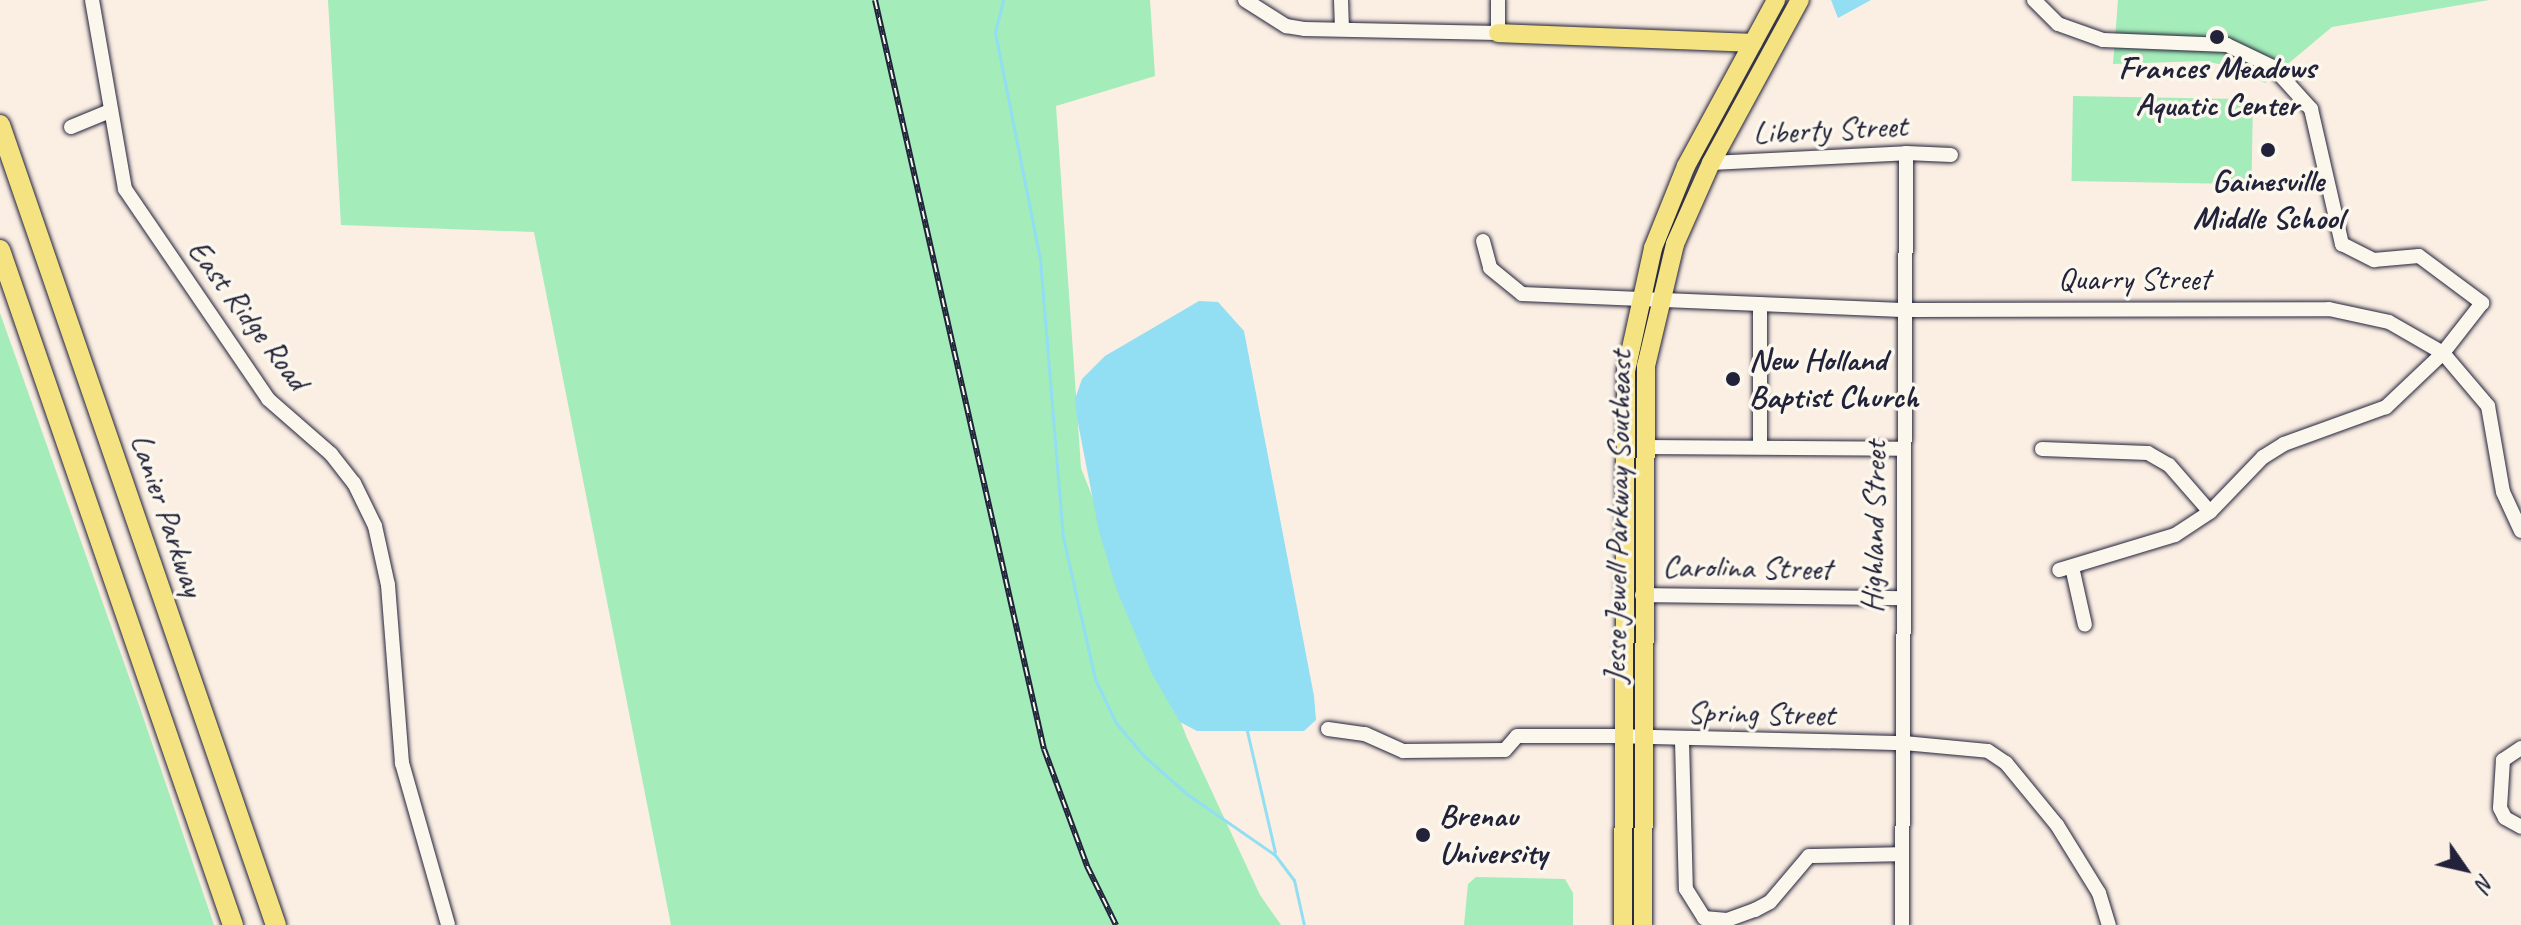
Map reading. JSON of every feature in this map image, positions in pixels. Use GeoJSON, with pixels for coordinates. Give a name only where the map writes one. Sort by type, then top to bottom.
{"type":"FeatureCollection","features":[{"type":"Feature","properties":{"kind":"highway","name":"Lanier Parkway"},"geometry":{"type":"LineString","coordinates":[[0,125],[276,925]]}},
{"type":"Feature","properties":{"kind":"highway"},"geometry":{"type":"LineString","coordinates":[[0,250],[233,925]]}},
{"type":"Feature","properties":{"kind":"main road","name":"Jesse Jewell Parkway Southeast"},"geometry":{"type":"LineString","coordinates":[[1643,925],[1622,462],[1626,371],[1639,299],[1686,166],[1776,0]]}},
{"type":"Feature","properties":{"kind":"main road","name":"Jesse Jewell Parkway Southeast"},"geometry":{"type":"LineString","coordinates":[[1623,925],[1642,595],[1646,366],[1659,300],[1675,244],[1711,163],[1800,0]]}},
{"type":"Feature","properties":{"kind":"main road"},"geometry":{"type":"LineString","coordinates":[[1498,33],[1753,43]]}},
{"type":"Feature","properties":{"kind":"street","name":"East Ridge Road"},"geometry":{"type":"LineString","coordinates":[[92,0],[125,189],[268,399],[331,454],[354,483],[375,526],[388,585],[402,763],[448,925]]}},
{"type":"Feature","properties":{"kind":"street"},"geometry":{"type":"LineString","coordinates":[[1245,0],[1286,26],[1498,33],[1498,0]]}},
{"type":"Feature","properties":{"kind":"street"},"geometry":{"type":"LineString","coordinates":[[1341,0],[1342,28]]}},
{"type":"Feature","properties":{"kind":"street"},"geometry":{"type":"LineString","coordinates":[[2034,0],[2058,24],[2103,40],[2227,45],[2273,67],[2311,109],[2342,244],[2374,260],[2419,256],[2482,303],[2443,353],[2386,407],[2305,434],[2263,457],[2210,512],[2175,535],[2066,568],[2085,625]]}},
{"type":"Feature","properties":{"kind":"street"},"geometry":{"type":"LineString","coordinates":[[71,127],[110,111]]}},
{"type":"Feature","properties":{"kind":"street","name":"Liberty Street"},"geometry":{"type":"LineString","coordinates":[[1711,163],[1906,153],[1951,155]]}},
{"type":"Feature","properties":{"kind":"street","name":"Highland Street"},"geometry":{"type":"LineString","coordinates":[[1902,925],[1904,743],[1900,598],[1908,310],[1906,153]]}},
{"type":"Feature","properties":{"kind":"street","name":"Quarry Street"},"geometry":{"type":"LineString","coordinates":[[1483,241],[1490,268],[1522,294],[1908,310],[2329,309],[2389,322],[2443,353],[2488,406],[2503,492],[2521,531]]}},
{"type":"Feature","properties":{"kind":"street"},"geometry":{"type":"LineString","coordinates":[[1760,304],[1760,447]]}},
{"type":"Feature","properties":{"kind":"street"},"geometry":{"type":"LineString","coordinates":[[1644,447],[1902,449]]}},
{"type":"Feature","properties":{"kind":"street"},"geometry":{"type":"LineString","coordinates":[[2042,449],[2148,453],[2169,465],[2210,512]]}},
{"type":"Feature","properties":{"kind":"street","name":"Carolina Street"},"geometry":{"type":"LineString","coordinates":[[1642,595],[1900,598]]}},
{"type":"Feature","properties":{"kind":"street","name":"Spring Street"},"geometry":{"type":"LineString","coordinates":[[1328,729],[1365,734],[1403,751],[1505,750],[1517,736],[1965,746],[2006,763],[2057,825],[2099,893],[2109,925]]}},
{"type":"Feature","properties":{"kind":"street"},"geometry":{"type":"LineString","coordinates":[[1682,741],[1686,889],[1704,918],[1727,920],[1770,902],[1809,856],[1902,854]]}},
{"type":"Feature","properties":{"kind":"street"},"geometry":{"type":"LineString","coordinates":[[2521,748],[2503,760],[2500,808],[2505,818],[2521,827]]}},
{"type":"Feature","properties":{"kind":"green space"},"geometry":{"type":"Polygon","coordinates":[[[328,0],[1150,0],[1155,76],[1056,106],[1081,468],[1187,738],[1260,895],[1281,925],[671,925],[534,232],[341,225],[328,0]]]}},
{"type":"Feature","properties":{"kind":"green space","name":"Frances Meadows Aquatic Center"},"geometry":{"type":"Polygon","coordinates":[[[2118,0],[2489,0],[2332,27],[2265,83],[2235,67],[2203,61],[2113,64],[2118,0]]]}},
{"type":"Feature","properties":{"kind":"green space"},"geometry":{"type":"Polygon","coordinates":[[[2073,96],[2253,99],[2251,184],[2072,181],[2073,96]]]}},
{"type":"Feature","properties":{"kind":"green space"},"geometry":{"type":"Polygon","coordinates":[[[0,313],[139,705],[214,925],[0,925],[0,313]]]}},
{"type":"Feature","properties":{"kind":"green space"},"geometry":{"type":"Polygon","coordinates":[[[1476,877],[1565,879],[1573,893],[1573,925],[1464,925],[1468,884],[1476,877]]]}},
{"type":"Feature","properties":{"kind":"water"},"geometry":{"type":"Polygon","coordinates":[[[1831,0],[1871,0],[1838,18],[1831,0]]]}},
{"type":"Feature","properties":{"kind":"water"},"geometry":{"type":"Polygon","coordinates":[[[1199,301],[1218,302],[1244,331],[1314,696],[1316,720],[1304,731],[1197,731],[1180,722],[1152,674],[1116,588],[1099,531],[1077,418],[1075,399],[1082,379],[1105,356],[1199,301]]]}},
{"type":"Feature","properties":{"kind":"waterway"},"geometry":{"type":"LineString","coordinates":[[1003,0],[995,32],[1040,259],[1063,537],[1095,679],[1116,723],[1144,756],[1187,794],[1275,855],[1294,880],[1304,925]]}},
{"type":"Feature","properties":{"kind":"waterway"},"geometry":{"type":"LineString","coordinates":[[1247,731],[1275,852]]}},
{"type":"Feature","properties":{"kind":"railway"},"geometry":{"type":"LineString","coordinates":[[875,0],[1044,749],[1087,866],[1116,925]]}},
{"type":"Feature","properties":{"kind":"place","name":"Frances Meadows Aquatic Center"},"geometry":{"type":"Point","coordinates":[2217,37]}},
{"type":"Feature","properties":{"kind":"place","name":"Gainesville Middle School"},"geometry":{"type":"Point","coordinates":[2268,150]}},
{"type":"Feature","properties":{"kind":"place","name":"New Holland Baptist Church"},"geometry":{"type":"Point","coordinates":[1733,379]}},
{"type":"Feature","properties":{"kind":"place","name":"Brenau University"},"geometry":{"type":"Point","coordinates":[1423,835]}}]}
